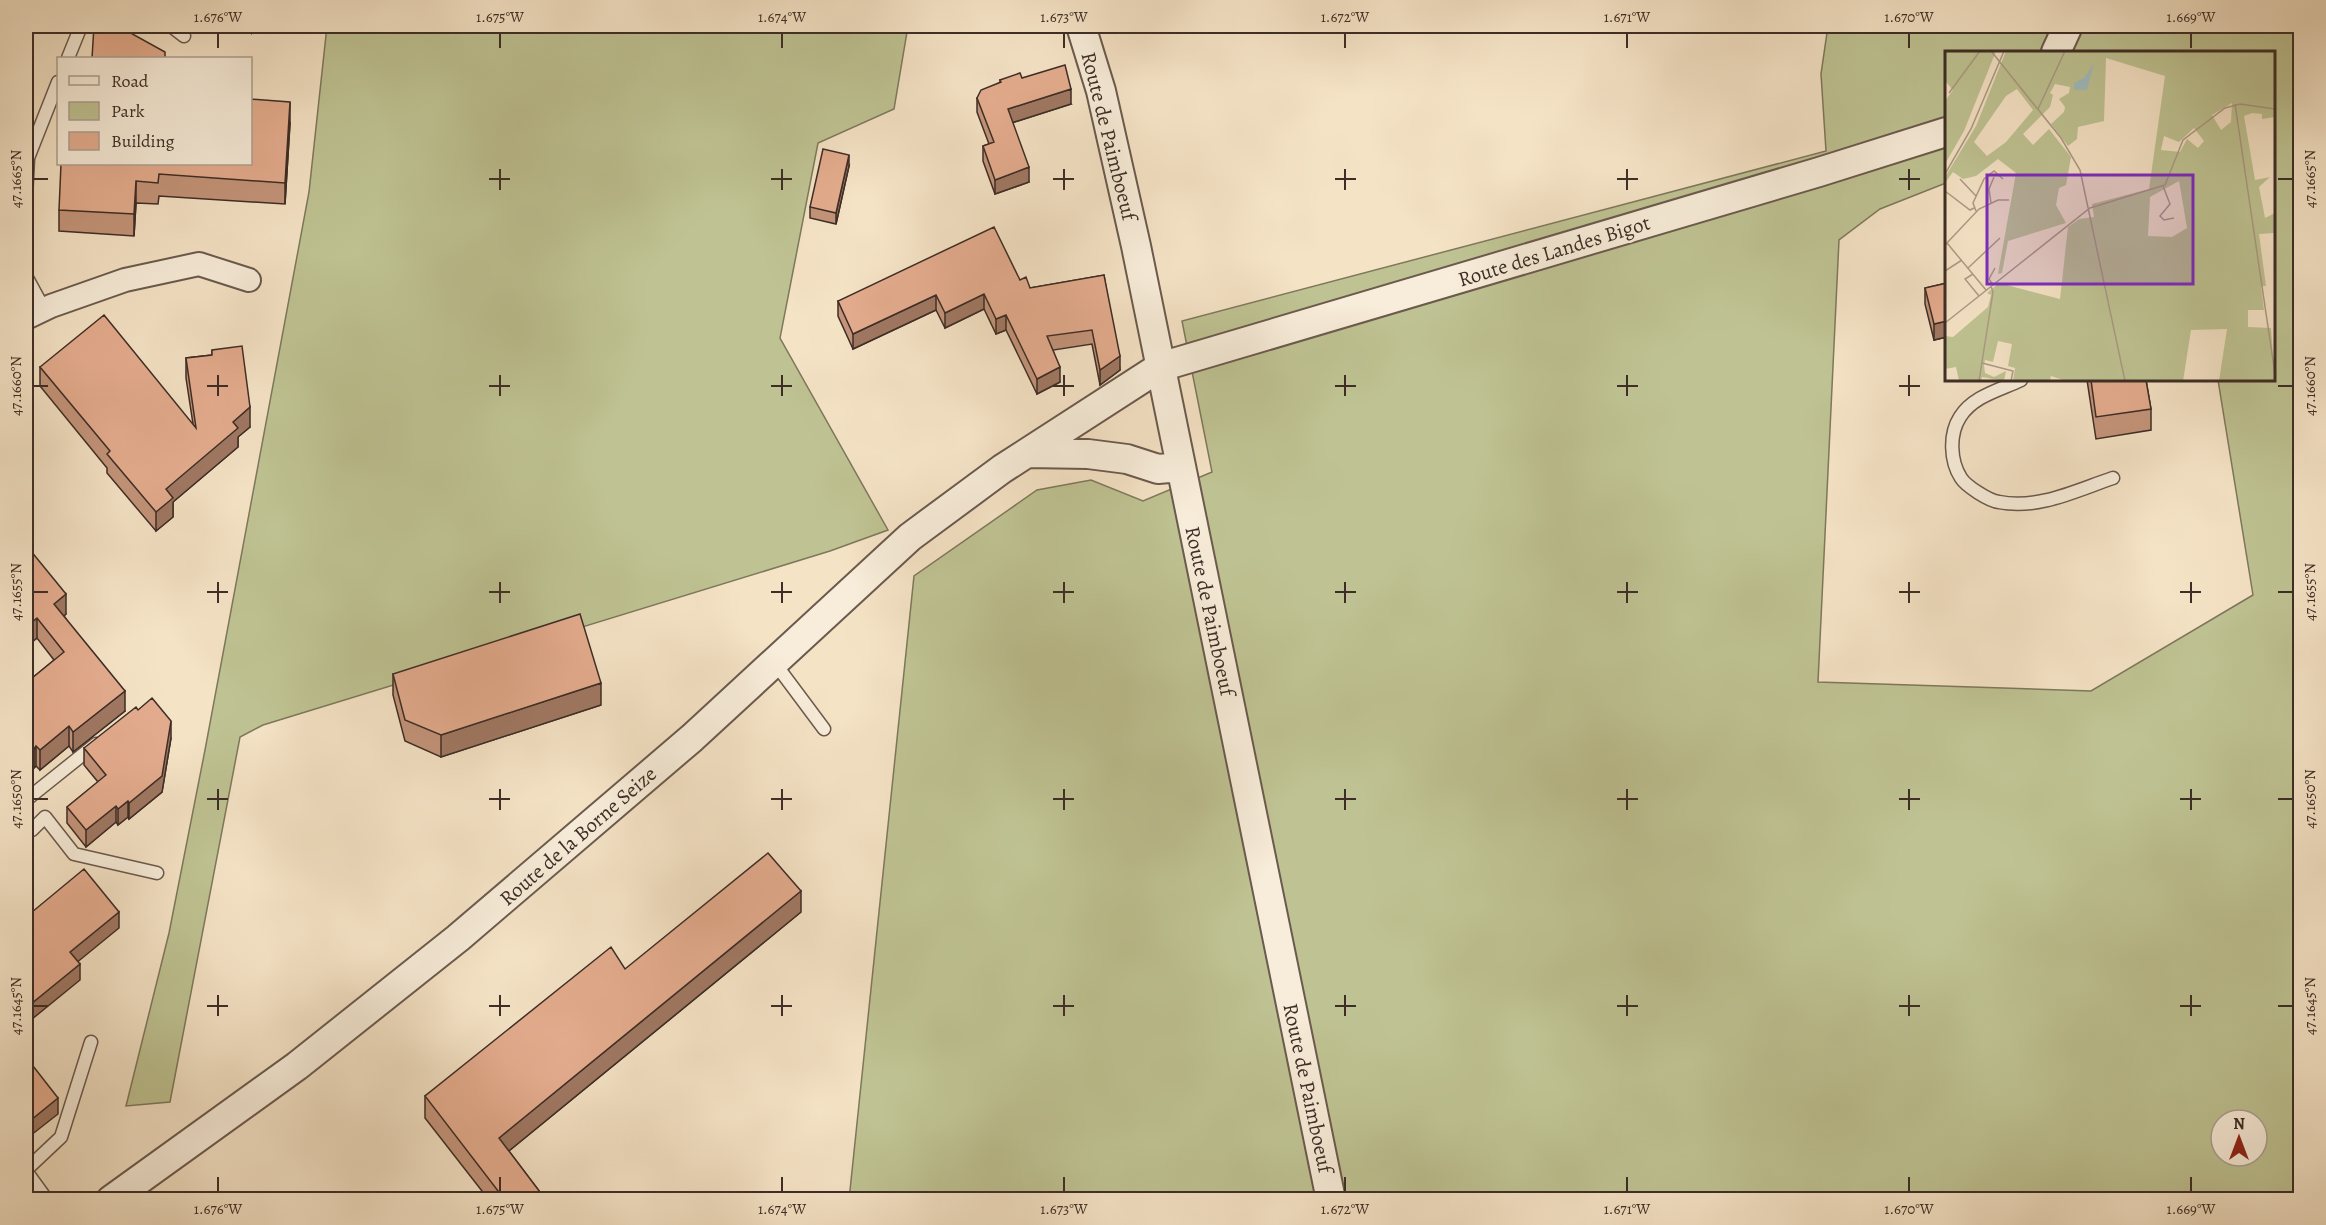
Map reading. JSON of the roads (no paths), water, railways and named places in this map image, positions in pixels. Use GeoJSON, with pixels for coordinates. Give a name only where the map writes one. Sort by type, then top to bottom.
{"type":"FeatureCollection","features":[{"type":"Feature","properties":{"kind":"street","name":"Route de Paimboeuf"},"geometry":{"type":"LineString","coordinates":[[1081,26],[1101,91],[1160,367],[1331,1200]]}},
{"type":"Feature","properties":{"kind":"street"},"geometry":{"type":"LineString","coordinates":[[2056,51],[2068,26]]}},
{"type":"Feature","properties":{"kind":"street","name":"Route des Landes Bigot"},"geometry":{"type":"LineString","coordinates":[[1028,453],[1160,367],[1945,133]]}},
{"type":"Feature","properties":{"kind":"street"},"geometry":{"type":"LineString","coordinates":[[35,313],[125,280],[199,264],[249,280]]}},
{"type":"Feature","properties":{"kind":"street"},"geometry":{"type":"LineString","coordinates":[[1028,453],[1088,454],[1127,459],[1158,469],[1181,467]]}},
{"type":"Feature","properties":{"kind":"street","name":"Route de la Borne Seize"},"geometry":{"type":"LineString","coordinates":[[111,1200],[297,1066],[458,938],[692,738],[910,537],[1002,469],[1028,453]]}},
{"type":"Feature","properties":{"kind":"lane"},"geometry":{"type":"LineString","coordinates":[[68,57],[81,26]]}},
{"type":"Feature","properties":{"kind":"lane"},"geometry":{"type":"LineString","coordinates":[[171,26],[184,36]]}},
{"type":"Feature","properties":{"kind":"lane"},"geometry":{"type":"LineString","coordinates":[[26,197],[28,158],[57,84]]}},
{"type":"Feature","properties":{"kind":"lane"},"geometry":{"type":"LineString","coordinates":[[26,276],[35,313]]}},
{"type":"Feature","properties":{"kind":"lane"},"geometry":{"type":"LineString","coordinates":[[2019,381],[1979,398],[1960,416],[1952,435],[1954,460],[1961,479],[1982,495],[1997,502],[2024,504],[2052,499],[2113,478]]}},
{"type":"Feature","properties":{"kind":"lane"},"geometry":{"type":"LineString","coordinates":[[774,662],[824,729]]}},
{"type":"Feature","properties":{"kind":"lane"},"geometry":{"type":"LineString","coordinates":[[26,800],[108,735]]}},
{"type":"Feature","properties":{"kind":"lane"},"geometry":{"type":"LineString","coordinates":[[26,832],[32,830],[45,817],[74,854],[157,873]]}},
{"type":"Feature","properties":{"kind":"lane"},"geometry":{"type":"LineString","coordinates":[[47,1200],[26,1170],[61,1137],[91,1042]]}}]}
